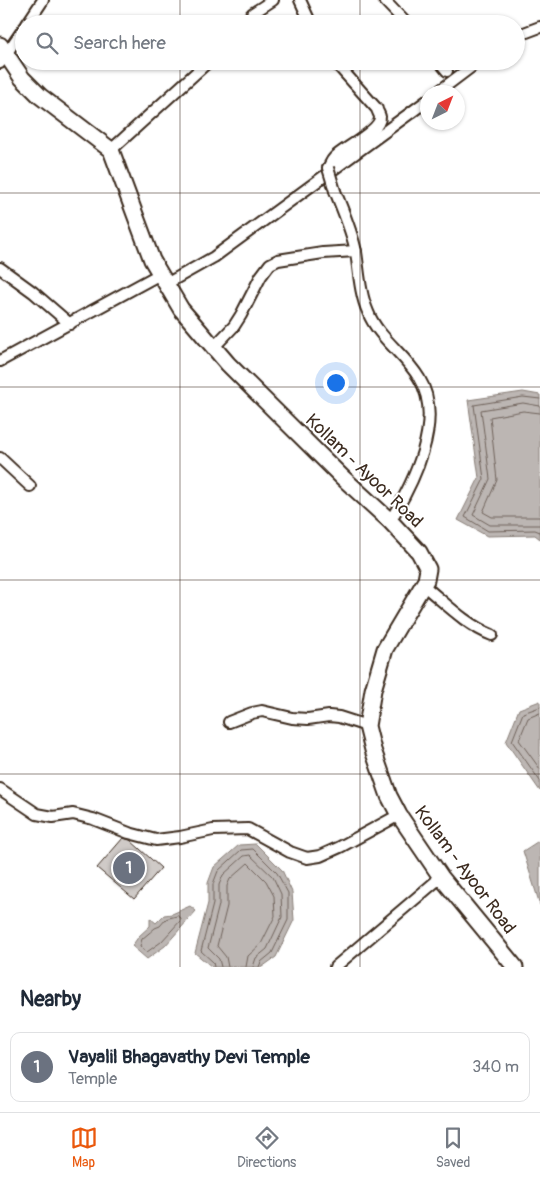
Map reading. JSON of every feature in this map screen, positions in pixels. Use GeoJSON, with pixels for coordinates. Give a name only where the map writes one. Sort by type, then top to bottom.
{"type":"FeatureCollection","features":[{"type":"Feature","properties":{"kind":"main road"},"geometry":{"type":"LineString","coordinates":[[2,54],[15,70]]}},
{"type":"Feature","properties":{"kind":"main road"},"geometry":{"type":"LineString","coordinates":[[15,70],[40,96],[111,150]]}},
{"type":"Feature","properties":{"kind":"main road","name":"Kollam - Ayoor Road"},"geometry":{"type":"LineString","coordinates":[[111,150],[152,260],[181,309],[228,364],[335,470],[390,521],[424,560],[428,569],[426,580],[385,649],[373,690],[367,726],[376,760],[389,796],[399,815],[441,877],[516,967]]}},
{"type":"Feature","properties":{"kind":"street"},"geometry":{"type":"LineString","coordinates":[[33,15],[43,0]]}},
{"type":"Feature","properties":{"kind":"street"},"geometry":{"type":"LineString","coordinates":[[251,15],[273,0]]}},
{"type":"Feature","properties":{"kind":"street"},"geometry":{"type":"LineString","coordinates":[[300,0],[307,15]]}},
{"type":"Feature","properties":{"kind":"street"},"geometry":{"type":"LineString","coordinates":[[384,0],[398,15]]}},
{"type":"Feature","properties":{"kind":"street"},"geometry":{"type":"LineString","coordinates":[[525,33],[540,27]]}},
{"type":"Feature","properties":{"kind":"street"},"geometry":{"type":"LineString","coordinates":[[2,54],[15,39]]}},
{"type":"Feature","properties":{"kind":"street"},"geometry":{"type":"LineString","coordinates":[[111,150],[199,70]]}},
{"type":"Feature","properties":{"kind":"street"},"geometry":{"type":"LineString","coordinates":[[342,70],[377,110],[380,116],[379,121],[368,134],[332,159],[328,168],[335,191],[348,221],[356,251],[364,303],[369,315],[376,327],[419,378],[428,397],[428,425],[420,461],[405,497],[390,521]]}},
{"type":"Feature","properties":{"kind":"street"},"geometry":{"type":"LineString","coordinates":[[447,85],[467,70]]}},
{"type":"Feature","properties":{"kind":"street"},"geometry":{"type":"LineString","coordinates":[[0,361],[70,324],[163,279],[214,257],[420,106]]}},
{"type":"Feature","properties":{"kind":"street"},"geometry":{"type":"LineString","coordinates":[[214,347],[242,315],[261,276],[270,264],[278,260],[323,252],[356,251]]}},
{"type":"Feature","properties":{"kind":"street"},"geometry":{"type":"LineString","coordinates":[[0,268],[34,292],[70,324]]}},
{"type":"Feature","properties":{"kind":"street"},"geometry":{"type":"LineString","coordinates":[[0,458],[30,486]]}},
{"type":"Feature","properties":{"kind":"street"},"geometry":{"type":"LineString","coordinates":[[423,585],[468,622],[492,635]]}},
{"type":"Feature","properties":{"kind":"street"},"geometry":{"type":"LineString","coordinates":[[229,722],[262,711],[308,719],[329,716],[339,717],[367,726]]}},
{"type":"Feature","properties":{"kind":"street"},"geometry":{"type":"LineString","coordinates":[[0,789],[37,814],[52,817],[73,814],[93,818],[129,833],[156,840],[180,838],[212,830],[248,829],[290,852],[307,858],[320,856],[340,847],[399,815]]}},
{"type":"Feature","properties":{"kind":"street"},"geometry":{"type":"LineString","coordinates":[[335,967],[441,877]]}},
{"type":"Feature","properties":{"kind":"water"},"geometry":{"type":"Polygon","coordinates":[[[523,392],[540,395],[540,539],[535,535],[487,536],[458,520],[479,478],[468,400],[523,392]]]}},
{"type":"Feature","properties":{"kind":"water"},"geometry":{"type":"Polygon","coordinates":[[[540,701],[540,791],[506,742],[519,709],[540,701]]]}},
{"type":"Feature","properties":{"kind":"water"},"geometry":{"type":"Polygon","coordinates":[[[540,840],[540,905],[523,851],[540,840]]]}},
{"type":"Feature","properties":{"kind":"water"},"geometry":{"type":"Polygon","coordinates":[[[256,844],[282,870],[292,892],[294,920],[276,957],[262,967],[212,967],[195,953],[208,903],[208,883],[214,867],[239,845],[256,844]]]}},
{"type":"Feature","properties":{"kind":"water"},"geometry":{"type":"Polygon","coordinates":[[[190,906],[196,911],[165,946],[147,959],[132,946],[150,926],[150,918],[156,923],[164,915],[172,914],[190,906]]]}},
{"type":"Feature","properties":{"kind":"building"},"geometry":{"type":"Polygon","coordinates":[[[123,838],[130,840],[161,868],[134,899],[97,868],[123,838]]]}},
{"type":"Feature","properties":{"kind":"place","name":"Vayalil Bhagavathy Devi Temple"},"geometry":{"type":"Point","coordinates":[129,868]}}]}
